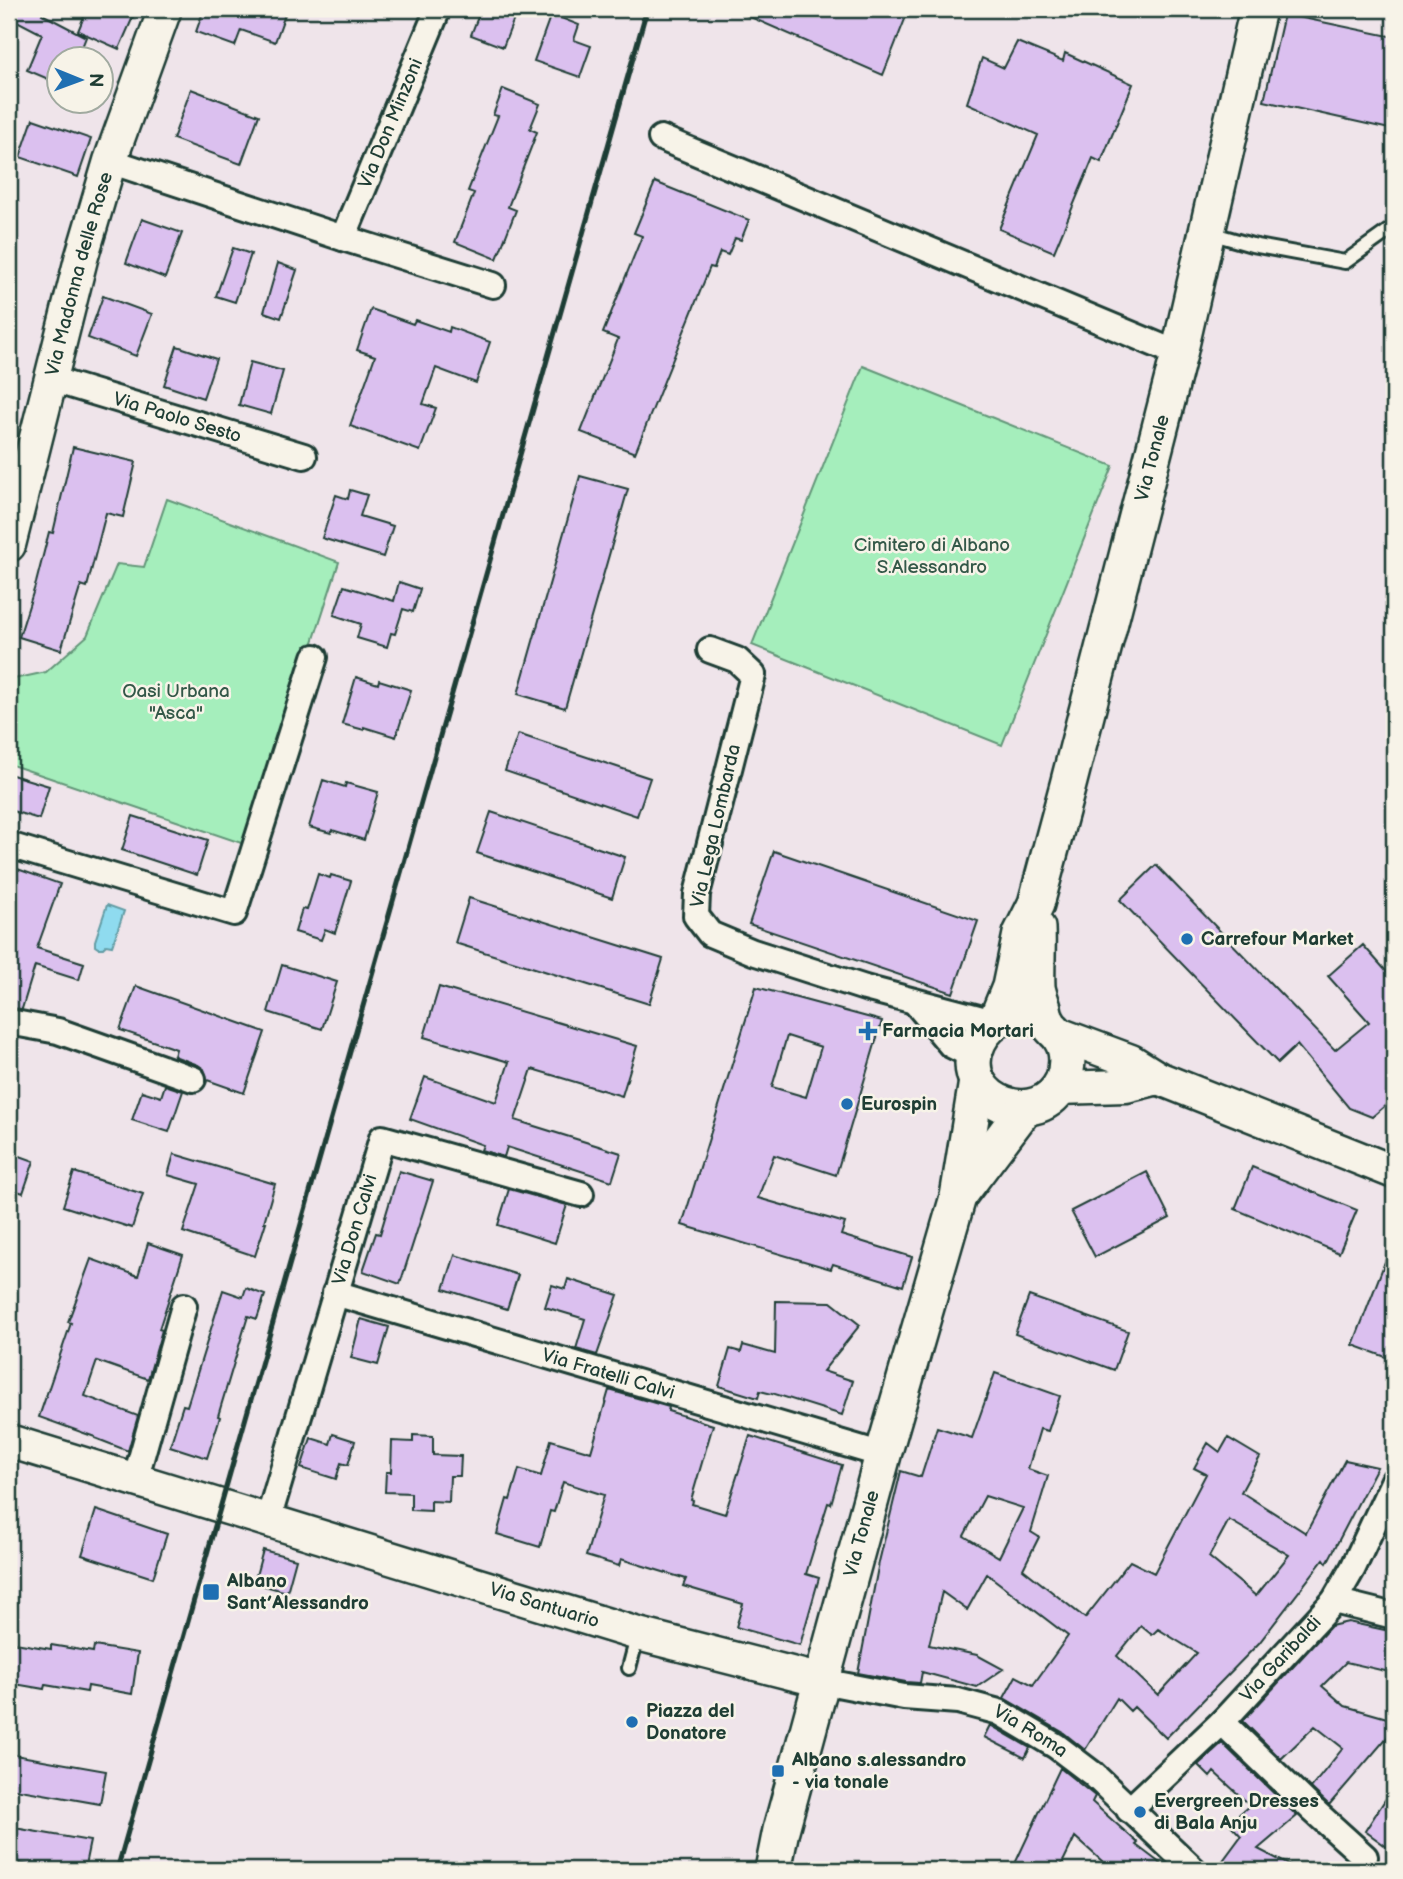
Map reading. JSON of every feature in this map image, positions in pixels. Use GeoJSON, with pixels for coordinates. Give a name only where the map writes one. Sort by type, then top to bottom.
{"type":"FeatureCollection","features":[{"type":"Feature","properties":{"kind":"main road","name":"Via Tonale"},"geometry":{"type":"LineString","coordinates":[[774,1870],[780,1830],[883,1455],[958,1197],[978,1040],[995,1021],[1010,987],[1021,934],[1037,904],[1179,354],[1258,9]]}},
{"type":"Feature","properties":{"kind":"main road","name":"Via Tonale"},"geometry":{"type":"LineString","coordinates":[[958,1197],[1025,1108],[1041,1103],[1052,1095],[1062,1082],[1066,1070],[1063,1041],[1052,1028],[1037,989],[1037,904]]}},
{"type":"Feature","properties":{"kind":"main road"},"geometry":{"type":"LineString","coordinates":[[995,1021],[1006,1016],[1032,1015],[1052,1028]]}},
{"type":"Feature","properties":{"kind":"main road"},"geometry":{"type":"LineString","coordinates":[[975,1068],[987,1094],[999,1103],[1025,1108]]}},
{"type":"Feature","properties":{"kind":"street","name":"Via Madonna delle Rose"},"geometry":{"type":"LineString","coordinates":[[9,545],[80,259],[110,161],[165,9]]}},
{"type":"Feature","properties":{"kind":"street","name":"Via Don Minzoni"},"geometry":{"type":"LineString","coordinates":[[343,238],[438,9]]}},
{"type":"Feature","properties":{"kind":"street"},"geometry":{"type":"LineString","coordinates":[[661,138],[1179,354]]}},
{"type":"Feature","properties":{"kind":"street"},"geometry":{"type":"LineString","coordinates":[[110,161],[493,285]]}},
{"type":"Feature","properties":{"kind":"street","name":"Via Paolo Sesto"},"geometry":{"type":"LineString","coordinates":[[50,379],[304,456]]}},
{"type":"Feature","properties":{"kind":"street","name":"Via Lega Lombarda"},"geometry":{"type":"LineString","coordinates":[[710,650],[737,660],[753,675],[697,894],[696,916],[710,934],[753,953],[865,988],[995,1021]]}},
{"type":"Feature","properties":{"kind":"street"},"geometry":{"type":"LineString","coordinates":[[9,845],[234,913],[315,657]]}},
{"type":"Feature","properties":{"kind":"street"},"geometry":{"type":"LineString","coordinates":[[915,1002],[951,1045],[975,1068]]}},
{"type":"Feature","properties":{"kind":"street"},"geometry":{"type":"LineString","coordinates":[[9,1022],[58,1031],[193,1079]]}},
{"type":"Feature","properties":{"kind":"street"},"geometry":{"type":"LineString","coordinates":[[1052,1028],[1131,1061],[1158,1078],[1394,1172]]}},
{"type":"Feature","properties":{"kind":"street"},"geometry":{"type":"LineString","coordinates":[[1058,1088],[1126,1086],[1158,1078]]}},
{"type":"Feature","properties":{"kind":"street","name":"Via Don Calvi"},"geometry":{"type":"LineString","coordinates":[[268,1520],[382,1138],[581,1194]]}},
{"type":"Feature","properties":{"kind":"street","name":"Via Fratelli Calvi"},"geometry":{"type":"LineString","coordinates":[[335,1293],[883,1455]]}},
{"type":"Feature","properties":{"kind":"street"},"geometry":{"type":"LineString","coordinates":[[135,1480],[184,1306]]}},
{"type":"Feature","properties":{"kind":"street","name":"Via Santuario"},"geometry":{"type":"LineString","coordinates":[[9,1441],[638,1634],[822,1681]]}},
{"type":"Feature","properties":{"kind":"street","name":"Via Garibaldi"},"geometry":{"type":"LineString","coordinates":[[1129,1810],[1222,1722],[1334,1601],[1353,1568],[1394,1480]]}},
{"type":"Feature","properties":{"kind":"street"},"geometry":{"type":"LineString","coordinates":[[1334,1601],[1394,1616]]}},
{"type":"Feature","properties":{"kind":"street","name":"Via Roma"},"geometry":{"type":"LineString","coordinates":[[822,1681],[904,1697],[958,1701],[999,1712],[1056,1746],[1093,1774],[1194,1870]]}},
{"type":"Feature","properties":{"kind":"street"},"geometry":{"type":"LineString","coordinates":[[1222,1722],[1313,1810],[1361,1863]]}},
{"type":"Feature","properties":{"kind":"lane"},"geometry":{"type":"LineString","coordinates":[[1206,232],[1252,245],[1345,262],[1394,227]]}},
{"type":"Feature","properties":{"kind":"lane"},"geometry":{"type":"LineString","coordinates":[[629,1668],[638,1634]]}},
{"type":"Feature","properties":{"kind":"green space","name":"Cimitero di Albano S.Alessandro"},"geometry":{"type":"Polygon","coordinates":[[[863,366],[1113,466],[1002,745],[752,645],[863,366]]]}},
{"type":"Feature","properties":{"kind":"green space","name":"Oasi Urbana \"Asca\""},"geometry":{"type":"Polygon","coordinates":[[[167,499],[339,562],[247,845],[9,764],[9,680],[46,672],[87,636],[117,564],[144,567],[167,499]]]}},
{"type":"Feature","properties":{"kind":"water"},"geometry":{"type":"Polygon","coordinates":[[[107,905],[124,911],[112,946],[98,948],[95,941],[107,905]]]}},
{"type":"Feature","properties":{"kind":"building"},"geometry":{"type":"Polygon","coordinates":[[[9,9],[45,9],[42,14],[86,37],[82,46],[46,46],[46,78],[27,70],[42,34],[9,17],[9,9]]]}},
{"type":"Feature","properties":{"kind":"building"},"geometry":{"type":"Polygon","coordinates":[[[87,9],[115,9],[133,17],[119,49],[78,31],[87,9]]]}},
{"type":"Feature","properties":{"kind":"building"},"geometry":{"type":"Polygon","coordinates":[[[204,9],[287,9],[275,42],[241,30],[235,46],[196,32],[204,9]]]}},
{"type":"Feature","properties":{"kind":"building"},"geometry":{"type":"Polygon","coordinates":[[[481,9],[497,9],[515,16],[503,47],[471,35],[481,9]]]}},
{"type":"Feature","properties":{"kind":"building"},"geometry":{"type":"Polygon","coordinates":[[[732,9],[909,9],[883,75],[732,9]]]}},
{"type":"Feature","properties":{"kind":"building"},"geometry":{"type":"Polygon","coordinates":[[[551,14],[579,25],[574,40],[591,46],[580,77],[534,61],[551,14]]]}},
{"type":"Feature","properties":{"kind":"building"},"geometry":{"type":"Polygon","coordinates":[[[1284,14],[1394,37],[1394,130],[1264,101],[1284,14]]]}},
{"type":"Feature","properties":{"kind":"building"},"geometry":{"type":"Polygon","coordinates":[[[1017,42],[1063,61],[1065,53],[1133,84],[1101,162],[1093,158],[1054,252],[999,229],[1038,135],[967,103],[982,58],[1004,68],[1017,42]]]}},
{"type":"Feature","properties":{"kind":"building"},"geometry":{"type":"Polygon","coordinates":[[[191,89],[259,115],[241,164],[173,139],[191,89]]]}},
{"type":"Feature","properties":{"kind":"building"},"geometry":{"type":"Polygon","coordinates":[[[503,89],[540,104],[530,129],[537,132],[508,207],[516,210],[497,259],[455,242],[474,193],[468,191],[498,116],[493,115],[503,89]]]}},
{"type":"Feature","properties":{"kind":"building"},"geometry":{"type":"Polygon","coordinates":[[[33,119],[91,139],[78,177],[20,157],[33,119]]]}},
{"type":"Feature","properties":{"kind":"building"},"geometry":{"type":"Polygon","coordinates":[[[655,182],[749,220],[741,240],[735,238],[728,255],[720,252],[714,268],[710,267],[635,453],[581,432],[618,339],[603,333],[642,236],[634,233],[655,182]]]}},
{"type":"Feature","properties":{"kind":"building"},"geometry":{"type":"Polygon","coordinates":[[[142,219],[182,233],[165,278],[126,263],[142,219]]]}},
{"type":"Feature","properties":{"kind":"building"},"geometry":{"type":"Polygon","coordinates":[[[233,248],[251,254],[235,302],[216,296],[233,248]]]}},
{"type":"Feature","properties":{"kind":"building"},"geometry":{"type":"Polygon","coordinates":[[[278,263],[297,270],[281,318],[264,312],[278,263]]]}},
{"type":"Feature","properties":{"kind":"building"},"geometry":{"type":"Polygon","coordinates":[[[103,296],[152,314],[136,356],[88,338],[103,296]]]}},
{"type":"Feature","properties":{"kind":"building"},"geometry":{"type":"Polygon","coordinates":[[[371,309],[413,324],[415,320],[449,332],[450,327],[490,342],[476,383],[436,368],[423,404],[436,408],[420,451],[350,426],[375,356],[357,350],[371,309]]]}},
{"type":"Feature","properties":{"kind":"building"},"geometry":{"type":"Polygon","coordinates":[[[177,346],[216,359],[203,398],[164,385],[177,346]]]}},
{"type":"Feature","properties":{"kind":"building"},"geometry":{"type":"Polygon","coordinates":[[[250,362],[283,371],[271,414],[239,405],[250,362]]]}},
{"type":"Feature","properties":{"kind":"building"},"geometry":{"type":"Polygon","coordinates":[[[73,447],[136,462],[123,517],[106,513],[87,587],[81,585],[61,650],[19,637],[49,532],[53,533],[73,447]]]}},
{"type":"Feature","properties":{"kind":"building"},"geometry":{"type":"Polygon","coordinates":[[[580,476],[628,489],[565,708],[518,694],[580,476]]]}},
{"type":"Feature","properties":{"kind":"building"},"geometry":{"type":"Polygon","coordinates":[[[350,490],[367,495],[360,516],[393,526],[383,557],[322,538],[336,495],[348,499],[350,490]]]}},
{"type":"Feature","properties":{"kind":"building"},"geometry":{"type":"Polygon","coordinates":[[[399,582],[420,589],[413,612],[403,609],[395,634],[391,633],[387,647],[357,638],[361,624],[334,615],[344,586],[394,601],[399,582]]]}},
{"type":"Feature","properties":{"kind":"building"},"geometry":{"type":"Polygon","coordinates":[[[356,677],[378,684],[379,680],[411,690],[396,737],[364,727],[364,730],[342,724],[356,677]]]}},
{"type":"Feature","properties":{"kind":"building"},"geometry":{"type":"Polygon","coordinates":[[[518,734],[650,778],[637,816],[505,771],[518,734]]]}},
{"type":"Feature","properties":{"kind":"building"},"geometry":{"type":"Polygon","coordinates":[[[9,774],[49,786],[39,819],[9,810],[9,774]]]}},
{"type":"Feature","properties":{"kind":"building"},"geometry":{"type":"Polygon","coordinates":[[[323,780],[345,787],[346,783],[378,792],[364,840],[332,830],[331,833],[309,827],[323,780]]]}},
{"type":"Feature","properties":{"kind":"building"},"geometry":{"type":"Polygon","coordinates":[[[491,812],[625,857],[612,898],[477,853],[491,812]]]}},
{"type":"Feature","properties":{"kind":"building"},"geometry":{"type":"Polygon","coordinates":[[[133,816],[208,840],[197,875],[122,850],[133,816]]]}},
{"type":"Feature","properties":{"kind":"building"},"geometry":{"type":"Polygon","coordinates":[[[774,851],[978,921],[953,993],[749,924],[774,851]]]}},
{"type":"Feature","properties":{"kind":"building"},"geometry":{"type":"Polygon","coordinates":[[[1156,865],[1335,1050],[1369,1022],[1328,976],[1363,945],[1394,980],[1394,1098],[1372,1117],[1349,1108],[1297,1045],[1278,1063],[1120,900],[1156,865]]]}},
{"type":"Feature","properties":{"kind":"building"},"geometry":{"type":"Polygon","coordinates":[[[9,866],[60,884],[37,948],[84,963],[79,980],[35,966],[22,1009],[9,1008],[9,866]]]}},
{"type":"Feature","properties":{"kind":"building"},"geometry":{"type":"Polygon","coordinates":[[[318,874],[351,881],[335,933],[325,929],[321,940],[295,932],[302,909],[307,910],[318,874]]]}},
{"type":"Feature","properties":{"kind":"building"},"geometry":{"type":"Polygon","coordinates":[[[469,898],[663,959],[649,1004],[455,943],[469,898]]]}},
{"type":"Feature","properties":{"kind":"building"},"geometry":{"type":"Polygon","coordinates":[[[282,965],[337,982],[322,1029],[268,1012],[282,965]]]}},
{"type":"Feature","properties":{"kind":"building"},"geometry":{"type":"Polygon","coordinates":[[[136,986],[265,1032],[244,1093],[207,1080],[204,1069],[174,1056],[176,1049],[120,1030],[136,986]]]}},
{"type":"Feature","properties":{"kind":"building"},"geometry":{"type":"Polygon","coordinates":[[[439,987],[637,1046],[622,1096],[532,1069],[515,1120],[621,1153],[612,1181],[507,1147],[504,1157],[481,1150],[483,1145],[410,1119],[425,1077],[496,1102],[509,1062],[424,1037],[439,987]]]}},
{"type":"Feature","properties":{"kind":"building"},"geometry":{"type":"Polygon","coordinates":[[[756,987],[882,1021],[836,1175],[774,1155],[758,1198],[845,1223],[841,1235],[912,1257],[903,1286],[833,1264],[831,1269],[682,1225],[756,987]],[[787,1036],[772,1087],[806,1097],[821,1047],[787,1036]]]}},
{"type":"Feature","properties":{"kind":"building"},"geometry":{"type":"Polygon","coordinates":[[[165,1085],[183,1091],[169,1132],[132,1120],[142,1091],[161,1097],[165,1085]]]}},
{"type":"Feature","properties":{"kind":"building"},"geometry":{"type":"Polygon","coordinates":[[[9,1152],[34,1161],[23,1193],[9,1188],[9,1152]]]}},
{"type":"Feature","properties":{"kind":"building"},"geometry":{"type":"Polygon","coordinates":[[[174,1154],[275,1184],[255,1256],[183,1232],[199,1184],[168,1175],[174,1154]]]}},
{"type":"Feature","properties":{"kind":"building"},"geometry":{"type":"Polygon","coordinates":[[[1252,1167],[1357,1210],[1339,1253],[1235,1209],[1252,1167]]]}},
{"type":"Feature","properties":{"kind":"building"},"geometry":{"type":"Polygon","coordinates":[[[399,1171],[433,1181],[400,1284],[363,1271],[376,1233],[380,1234],[399,1171]]]}},
{"type":"Feature","properties":{"kind":"building"},"geometry":{"type":"Polygon","coordinates":[[[74,1172],[143,1194],[132,1228],[63,1206],[74,1172]]]}},
{"type":"Feature","properties":{"kind":"building"},"geometry":{"type":"Polygon","coordinates":[[[1147,1172],[1170,1218],[1095,1257],[1071,1211],[1147,1172]]]}},
{"type":"Feature","properties":{"kind":"building"},"geometry":{"type":"Polygon","coordinates":[[[509,1189],[567,1205],[555,1243],[498,1225],[509,1189]]]}},
{"type":"Feature","properties":{"kind":"building"},"geometry":{"type":"Polygon","coordinates":[[[1394,1241],[1394,1360],[1353,1345],[1394,1241]]]}},
{"type":"Feature","properties":{"kind":"building"},"geometry":{"type":"Polygon","coordinates":[[[148,1243],[183,1255],[159,1329],[162,1330],[148,1379],[97,1361],[85,1396],[138,1416],[128,1451],[39,1417],[71,1323],[68,1322],[91,1259],[138,1276],[148,1243]]]}},
{"type":"Feature","properties":{"kind":"building"},"geometry":{"type":"Polygon","coordinates":[[[455,1255],[518,1275],[507,1309],[444,1289],[455,1255]]]}},
{"type":"Feature","properties":{"kind":"building"},"geometry":{"type":"Polygon","coordinates":[[[568,1279],[618,1295],[597,1355],[576,1349],[585,1319],[545,1307],[552,1285],[565,1289],[568,1279]]]}},
{"type":"Feature","properties":{"kind":"building"},"geometry":{"type":"Polygon","coordinates":[[[246,1288],[265,1295],[257,1319],[248,1316],[207,1458],[170,1446],[183,1405],[187,1406],[223,1290],[243,1297],[246,1288]]]}},
{"type":"Feature","properties":{"kind":"building"},"geometry":{"type":"Polygon","coordinates":[[[1029,1296],[1128,1331],[1114,1370],[1015,1334],[1029,1296]]]}},
{"type":"Feature","properties":{"kind":"building"},"geometry":{"type":"Polygon","coordinates":[[[776,1301],[831,1302],[860,1325],[823,1371],[853,1381],[842,1415],[772,1393],[760,1391],[758,1398],[719,1386],[730,1349],[741,1352],[743,1345],[775,1354],[776,1301]]]}},
{"type":"Feature","properties":{"kind":"building"},"geometry":{"type":"Polygon","coordinates":[[[361,1319],[389,1327],[378,1365],[351,1358],[361,1319]]]}},
{"type":"Feature","properties":{"kind":"building"},"geometry":{"type":"Polygon","coordinates":[[[995,1373],[1060,1396],[1048,1431],[1040,1429],[1028,1469],[1048,1476],[1031,1532],[1039,1537],[1023,1569],[1085,1618],[1130,1561],[1154,1573],[1206,1474],[1194,1468],[1208,1443],[1220,1452],[1228,1438],[1260,1457],[1241,1492],[1306,1533],[1345,1460],[1377,1467],[1327,1563],[1324,1559],[1259,1643],[1166,1738],[1134,1707],[1130,1711],[1117,1698],[1085,1750],[1064,1733],[1004,1698],[1016,1676],[1033,1685],[1068,1636],[987,1574],[967,1610],[942,1592],[929,1645],[977,1655],[1003,1669],[977,1687],[922,1672],[920,1683],[858,1673],[879,1562],[901,1471],[921,1477],[937,1427],[972,1438],[995,1373]],[[985,1496],[964,1536],[999,1557],[1023,1508],[985,1496]],[[1229,1520],[1209,1557],[1256,1596],[1289,1555],[1229,1520]],[[1141,1626],[1117,1656],[1158,1695],[1197,1653],[1158,1629],[1152,1635],[1141,1626]]]}},
{"type":"Feature","properties":{"kind":"building"},"geometry":{"type":"Polygon","coordinates":[[[609,1390],[669,1407],[668,1411],[713,1425],[692,1504],[725,1514],[750,1436],[842,1465],[806,1574],[819,1578],[800,1645],[736,1627],[743,1604],[683,1586],[686,1579],[621,1559],[619,1566],[586,1556],[604,1495],[563,1482],[554,1512],[550,1511],[540,1547],[497,1534],[519,1469],[541,1476],[551,1440],[591,1452],[609,1390]]]}},
{"type":"Feature","properties":{"kind":"building"},"geometry":{"type":"Polygon","coordinates":[[[333,1434],[355,1441],[348,1465],[341,1463],[336,1479],[301,1468],[311,1438],[330,1444],[333,1434]]]}},
{"type":"Feature","properties":{"kind":"building"},"geometry":{"type":"Polygon","coordinates":[[[413,1435],[433,1436],[433,1455],[461,1456],[460,1476],[450,1476],[449,1502],[431,1501],[431,1511],[411,1510],[411,1493],[385,1492],[386,1472],[391,1472],[392,1441],[413,1442],[413,1435]]]}},
{"type":"Feature","properties":{"kind":"building"},"geometry":{"type":"Polygon","coordinates":[[[96,1510],[167,1534],[153,1578],[82,1555],[96,1510]]]}},
{"type":"Feature","properties":{"kind":"building"},"geometry":{"type":"Polygon","coordinates":[[[263,1550],[296,1559],[287,1592],[254,1583],[263,1550]]]}},
{"type":"Feature","properties":{"kind":"building"},"geometry":{"type":"Polygon","coordinates":[[[1348,1622],[1394,1632],[1394,1673],[1346,1662],[1322,1686],[1345,1706],[1394,1720],[1390,1734],[1329,1805],[1311,1788],[1343,1748],[1315,1726],[1281,1759],[1243,1721],[1331,1626],[1348,1622]]]}},
{"type":"Feature","properties":{"kind":"building"},"geometry":{"type":"Polygon","coordinates":[[[9,1642],[51,1649],[51,1645],[93,1652],[94,1646],[138,1653],[132,1694],[88,1686],[87,1692],[45,1685],[44,1689],[9,1683],[9,1642]]]}},
{"type":"Feature","properties":{"kind":"building"},"geometry":{"type":"Polygon","coordinates":[[[990,1725],[1030,1748],[1025,1758],[984,1737],[990,1725]]]}},
{"type":"Feature","properties":{"kind":"building"},"geometry":{"type":"Polygon","coordinates":[[[1222,1743],[1297,1816],[1258,1849],[1299,1870],[1216,1870],[1241,1836],[1229,1823],[1250,1805],[1214,1772],[1210,1777],[1198,1765],[1222,1743]]]}},
{"type":"Feature","properties":{"kind":"building"},"geometry":{"type":"Polygon","coordinates":[[[9,1754],[106,1771],[100,1804],[9,1788],[9,1754]]]}},
{"type":"Feature","properties":{"kind":"building"},"geometry":{"type":"Polygon","coordinates":[[[1060,1768],[1095,1796],[1092,1802],[1138,1843],[1136,1845],[1169,1870],[1112,1870],[1075,1837],[1059,1870],[1012,1870],[1060,1768]]]}},
{"type":"Feature","properties":{"kind":"building"},"geometry":{"type":"Polygon","coordinates":[[[1394,1786],[1394,1852],[1365,1831],[1394,1786]]]}},
{"type":"Feature","properties":{"kind":"building"},"geometry":{"type":"Polygon","coordinates":[[[9,1827],[90,1841],[84,1870],[54,1870],[9,1861],[9,1827]]]}},
{"type":"Feature","properties":{"kind":"railway"},"geometry":{"type":"LineString","coordinates":[[117,1870],[647,9]]}},
{"type":"Feature","properties":{"kind":"place","name":"Carrefour Market"},"geometry":{"type":"Point","coordinates":[1187,939]}},
{"type":"Feature","properties":{"kind":"place","name":"Farmacia Mortari"},"geometry":{"type":"Point","coordinates":[868,1031]}},
{"type":"Feature","properties":{"kind":"place","name":"Eurospin"},"geometry":{"type":"Point","coordinates":[847,1104]}},
{"type":"Feature","properties":{"kind":"place","name":"Albano Sant’Alessandro"},"geometry":{"type":"Point","coordinates":[211,1592]}},
{"type":"Feature","properties":{"kind":"place","name":"Piazza del Donatore"},"geometry":{"type":"Point","coordinates":[632,1722]}},
{"type":"Feature","properties":{"kind":"place","name":"Albano s.alessandro - via tonale"},"geometry":{"type":"Point","coordinates":[778,1771]}},
{"type":"Feature","properties":{"kind":"place","name":"Evergreen Dresses di Bala Anju"},"geometry":{"type":"Point","coordinates":[1140,1812]}}]}
